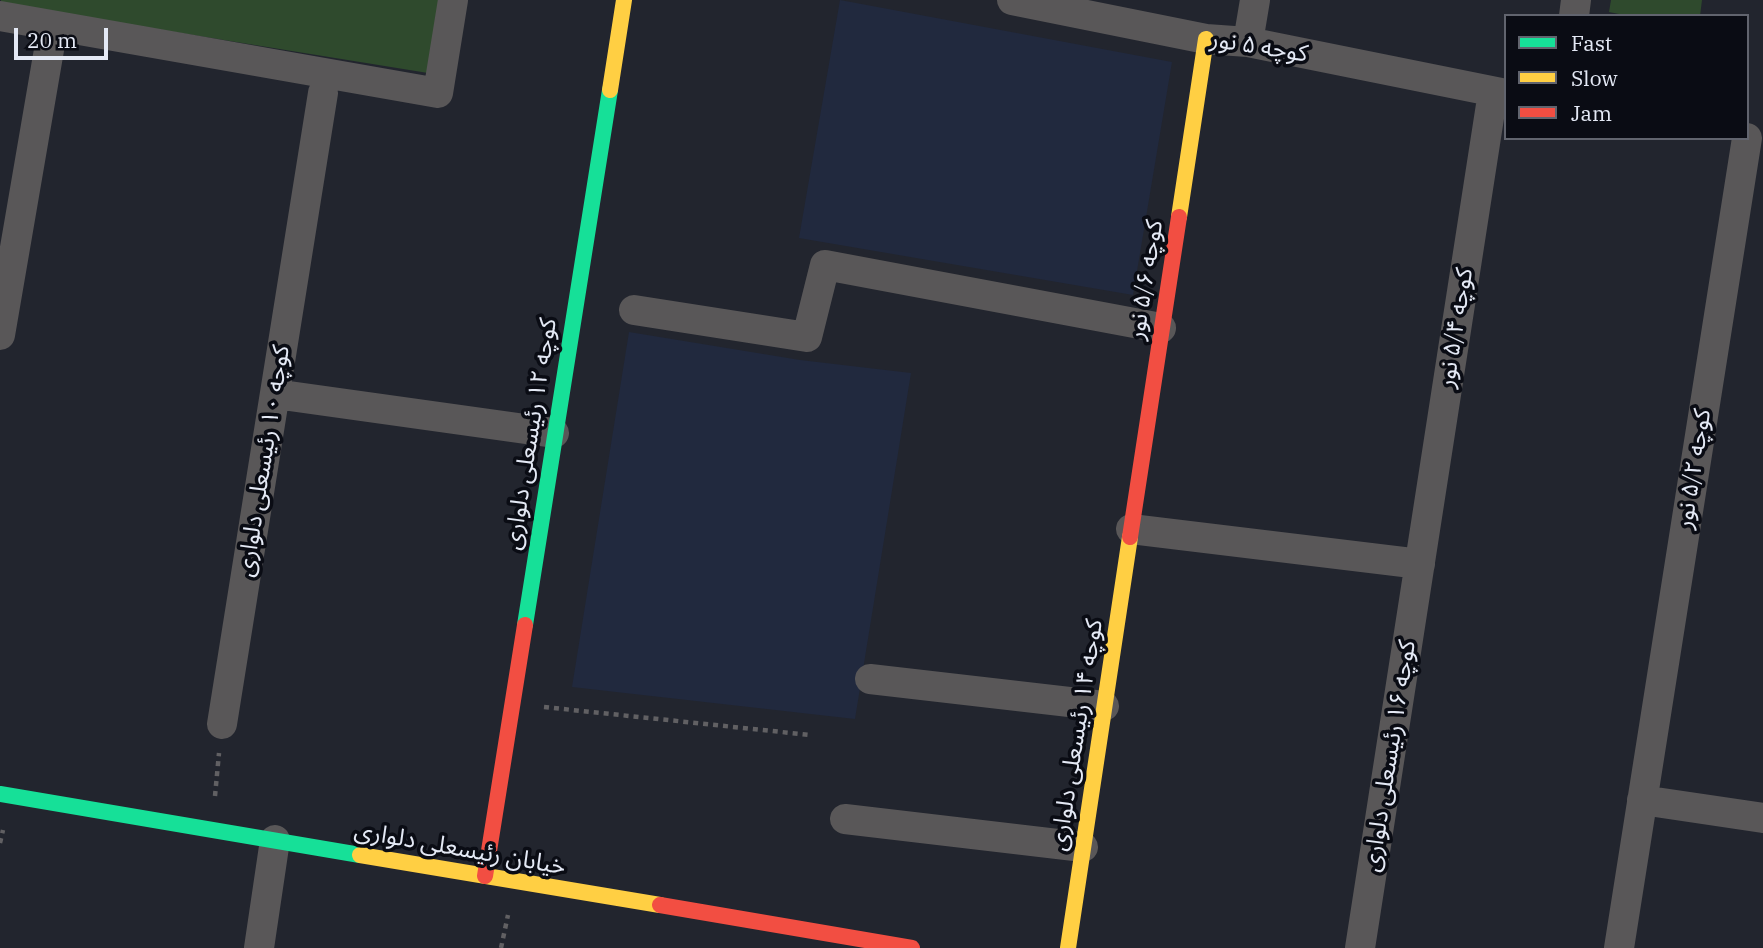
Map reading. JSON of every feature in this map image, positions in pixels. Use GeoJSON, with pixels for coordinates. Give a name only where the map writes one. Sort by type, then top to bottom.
{"type":"FeatureCollection","features":[{"type":"Feature","properties":{"kind":"street"},"geometry":{"type":"LineString","coordinates":[[0,16],[438,93],[453,0]]}},
{"type":"Feature","properties":{"kind":"street","name":"کوچه ۱۲ رئیسعلی دلواری"},"geometry":{"type":"LineString","coordinates":[[485,876],[624,0]]}},
{"type":"Feature","properties":{"kind":"street","name":"کوچه ۵ نور"},"geometry":{"type":"LineString","coordinates":[[1013,0],[1206,39],[1248,42],[1499,93]]}},
{"type":"Feature","properties":{"kind":"street"},"geometry":{"type":"LineString","coordinates":[[1248,42],[1255,0]]}},
{"type":"Feature","properties":{"kind":"street","name":"کوچه ۵/۶ نور"},"geometry":{"type":"LineString","coordinates":[[1131,529],[1206,39]]}},
{"type":"Feature","properties":{"kind":"street"},"geometry":{"type":"LineString","coordinates":[[0,335],[50,44]]}},
{"type":"Feature","properties":{"kind":"street","name":"کوچه ۱۰ رئیسعلی دلواری"},"geometry":{"type":"LineString","coordinates":[[222,724],[323,93]]}},
{"type":"Feature","properties":{"kind":"street","name":"کوچه ۵/۴ نور"},"geometry":{"type":"LineString","coordinates":[[1420,564],[1499,93]]}},
{"type":"Feature","properties":{"kind":"street","name":"کوچه ۵/۲ نور"},"geometry":{"type":"LineString","coordinates":[[1619,948],[1746,140]]}},
{"type":"Feature","properties":{"kind":"street"},"geometry":{"type":"LineString","coordinates":[[634,310],[807,337],[825,265],[1161,328]]}},
{"type":"Feature","properties":{"kind":"street"},"geometry":{"type":"LineString","coordinates":[[275,394],[554,433]]}},
{"type":"Feature","properties":{"kind":"street"},"geometry":{"type":"LineString","coordinates":[[1131,529],[1420,564]]}},
{"type":"Feature","properties":{"kind":"street","name":"کوچه ۱۴ رئیسعلی دلواری"},"geometry":{"type":"LineString","coordinates":[[1068,948],[1131,529]]}},
{"type":"Feature","properties":{"kind":"street","name":"کوچه ۱۶ رئیسعلی دلواری"},"geometry":{"type":"LineString","coordinates":[[1360,948],[1420,564]]}},
{"type":"Feature","properties":{"kind":"street"},"geometry":{"type":"LineString","coordinates":[[870,679],[1104,706]]}},
{"type":"Feature","properties":{"kind":"street","name":"خیابان رئیسعلی دلواری"},"geometry":{"type":"LineString","coordinates":[[0,794],[898,947]]}},
{"type":"Feature","properties":{"kind":"street"},"geometry":{"type":"LineString","coordinates":[[1642,800],[1763,818]]}},
{"type":"Feature","properties":{"kind":"street"},"geometry":{"type":"LineString","coordinates":[[845,818],[1083,847]]}},
{"type":"Feature","properties":{"kind":"street"},"geometry":{"type":"LineString","coordinates":[[259,948],[275,840]]}},
{"type":"Feature","properties":{"kind":"path"},"geometry":{"type":"LineString","coordinates":[[512,704],[810,735]]}},
{"type":"Feature","properties":{"kind":"path"},"geometry":{"type":"LineString","coordinates":[[211,830],[222,724]]}},
{"type":"Feature","properties":{"kind":"shaded area"},"geometry":{"type":"Polygon","coordinates":[[[840,0],[1172,62],[1133,295],[799,238],[840,0]]]}},
{"type":"Feature","properties":{"kind":"shaded area"},"geometry":{"type":"Polygon","coordinates":[[[629,332],[800,360],[911,373],[855,719],[572,687],[629,332]]]}},
{"type":"Feature","properties":{"kind":"green space"},"geometry":{"type":"Polygon","coordinates":[[[1,0],[440,0],[428,73],[1,4],[1,0]]]}},
{"type":"Feature","properties":{"kind":"green space"},"geometry":{"type":"Polygon","coordinates":[[[1611,0],[1702,0],[1700,14],[1609,12],[1611,0]]]}},
{"type":"Feature","properties":{"kind":"traffic: fast"},"geometry":{"type":"LineString","coordinates":[[525,625],[610,90]]}},
{"type":"Feature","properties":{"kind":"traffic: fast"},"geometry":{"type":"LineString","coordinates":[[0,794],[360,855]]}},
{"type":"Feature","properties":{"kind":"traffic: slow"},"geometry":{"type":"LineString","coordinates":[[610,90],[624,0]]}},
{"type":"Feature","properties":{"kind":"traffic: slow"},"geometry":{"type":"LineString","coordinates":[[1179,217],[1206,39]]}},
{"type":"Feature","properties":{"kind":"traffic: slow"},"geometry":{"type":"LineString","coordinates":[[1068,948],[1130,537]]}},
{"type":"Feature","properties":{"kind":"traffic: slow"},"geometry":{"type":"LineString","coordinates":[[360,855],[660,905]]}},
{"type":"Feature","properties":{"kind":"traffic: jam"},"geometry":{"type":"LineString","coordinates":[[1130,537],[1179,217]]}},
{"type":"Feature","properties":{"kind":"traffic: jam"},"geometry":{"type":"LineString","coordinates":[[485,876],[525,625]]}},
{"type":"Feature","properties":{"kind":"traffic: jam"},"geometry":{"type":"LineString","coordinates":[[660,905],[912,948]]}}]}
